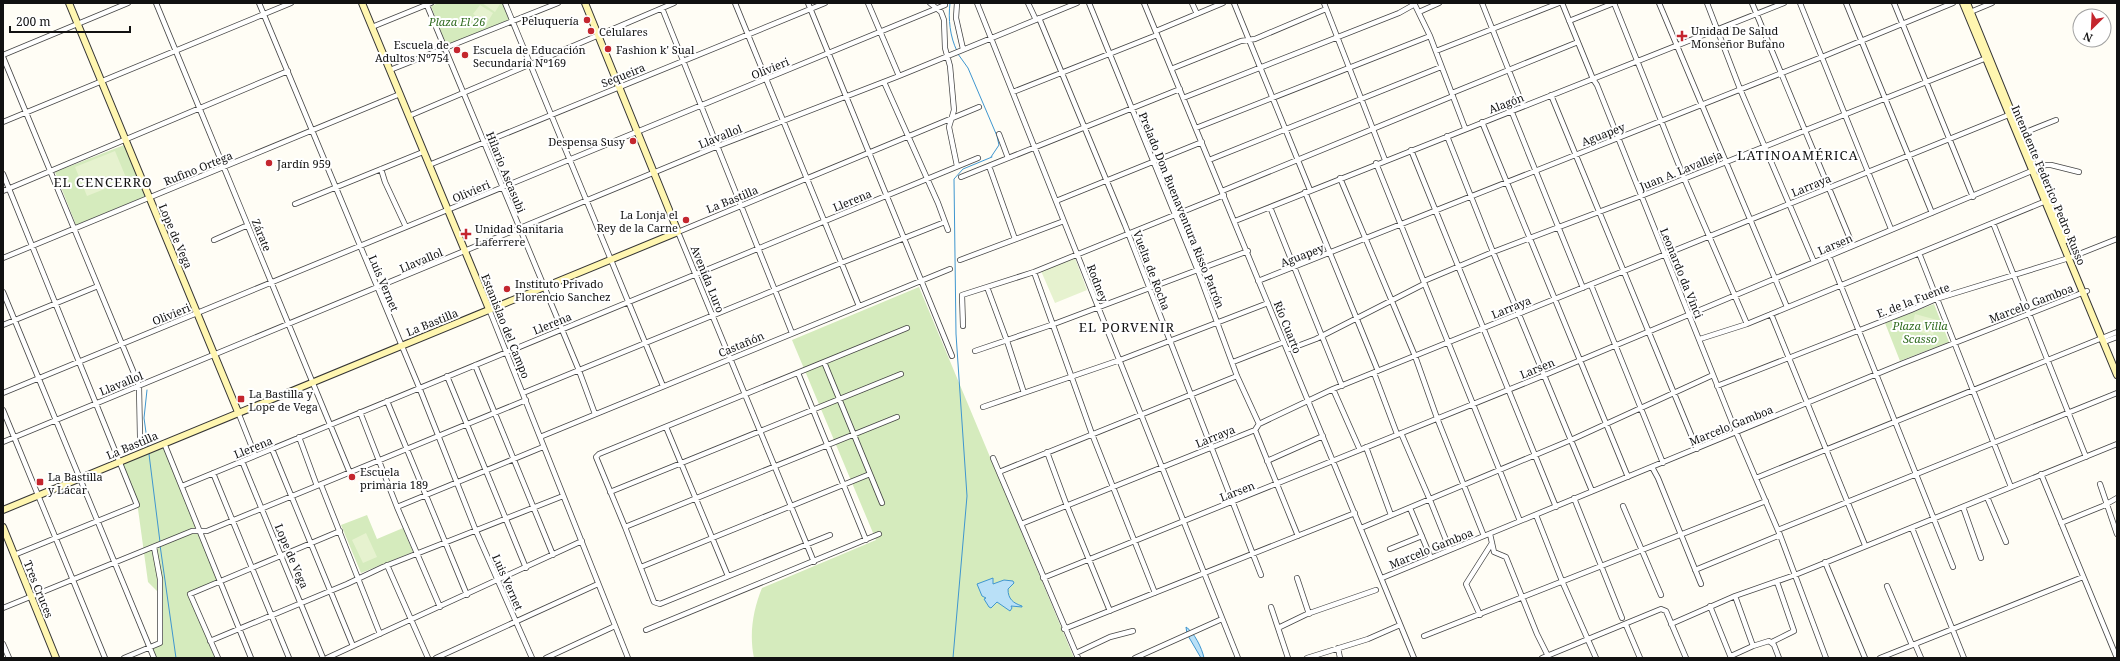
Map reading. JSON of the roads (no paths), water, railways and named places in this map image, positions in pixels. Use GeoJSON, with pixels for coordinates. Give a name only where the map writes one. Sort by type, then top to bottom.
{"type":"FeatureCollection","features":[{"type":"Feature","properties":{"kind":"street","name":"Lope de Vega"},"geometry":{"type":"LineString","coordinates":[[69,3],[255,455]]}},
{"type":"Feature","properties":{"kind":"street"},"geometry":{"type":"LineString","coordinates":[[128,3],[3,56],[139,386],[140,437]]}},
{"type":"Feature","properties":{"kind":"street","name":"Zárate"},"geometry":{"type":"LineString","coordinates":[[156,3],[350,473]]}},
{"type":"Feature","properties":{"kind":"street","name":"Luis Vernet"},"geometry":{"type":"LineString","coordinates":[[259,3],[376,288],[419,387],[476,531],[532,658]]}},
{"type":"Feature","properties":{"kind":"street"},"geometry":{"type":"LineString","coordinates":[[3,122],[291,3]]}},
{"type":"Feature","properties":{"kind":"street","name":"Estanislao del Campo"},"geometry":{"type":"LineString","coordinates":[[362,3],[524,393],[543,447],[628,658]]}},
{"type":"Feature","properties":{"kind":"street"},"geometry":{"type":"LineString","coordinates":[[505,3],[550,114],[588,201],[663,386]]}},
{"type":"Feature","properties":{"kind":"street"},"geometry":{"type":"LineString","coordinates":[[390,70],[558,3]]}},
{"type":"Feature","properties":{"kind":"street","name":"Avenida Luro"},"geometry":{"type":"LineString","coordinates":[[585,3],[759,431],[814,562]]}},
{"type":"Feature","properties":{"kind":"street"},"geometry":{"type":"LineString","coordinates":[[408,116],[674,3]]}},
{"type":"Feature","properties":{"kind":"street"},"geometry":{"type":"LineString","coordinates":[[735,3],[859,306]]}},
{"type":"Feature","properties":{"kind":"street"},"geometry":{"type":"LineString","coordinates":[[808,3],[952,356]]}},
{"type":"Feature","properties":{"kind":"street","name":"Sequeira"},"geometry":{"type":"LineString","coordinates":[[429,165],[550,114],[825,3]]}},
{"type":"Feature","properties":{"kind":"street"},"geometry":{"type":"LineString","coordinates":[[868,3],[899,76]]}},
{"type":"Feature","properties":{"kind":"street"},"geometry":{"type":"LineString","coordinates":[[930,3],[943,15],[954,110],[950,120],[950,128],[957,166]]}},
{"type":"Feature","properties":{"kind":"street"},"geometry":{"type":"LineString","coordinates":[[956,3],[956,18],[963,49]]}},
{"type":"Feature","properties":{"kind":"street","name":"Rodney"},"geometry":{"type":"LineString","coordinates":[[977,3],[1078,253],[1161,468],[1238,658]]}},
{"type":"Feature","properties":{"kind":"street","name":"Vuelta de Rocha"},"geometry":{"type":"LineString","coordinates":[[1028,3],[1038,19],[1107,180],[1261,575]]}},
{"type":"Feature","properties":{"kind":"street"},"geometry":{"type":"LineString","coordinates":[[846,95],[884,82],[1077,3]]}},
{"type":"Feature","properties":{"kind":"street","name":"Prelado Don Buenaventura Risso Patrón"},"geometry":{"type":"LineString","coordinates":[[1089,3],[1152,162],[1198,271],[1237,376],[1259,424]]}},
{"type":"Feature","properties":{"kind":"street","name":"Río Cuarto"},"geometry":{"type":"LineString","coordinates":[[1144,3],[1248,251],[1258,281],[1288,350],[1414,658]]}},
{"type":"Feature","properties":{"kind":"street"},"geometry":{"type":"LineString","coordinates":[[1192,3],[1197,14]]}},
{"type":"Feature","properties":{"kind":"street"},"geometry":{"type":"LineString","coordinates":[[1012,92],[1109,54],[1223,3]]}},
{"type":"Feature","properties":{"kind":"street"},"geometry":{"type":"LineString","coordinates":[[1234,3],[1298,160],[1330,254],[1357,318],[1399,433],[1430,500],[1450,550]]}},
{"type":"Feature","properties":{"kind":"street"},"geometry":{"type":"LineString","coordinates":[[1324,3],[1384,160]]}},
{"type":"Feature","properties":{"kind":"street"},"geometry":{"type":"LineString","coordinates":[[1183,98],[1399,14],[1415,3],[1430,36],[1465,128]]}},
{"type":"Feature","properties":{"kind":"street"},"geometry":{"type":"LineString","coordinates":[[1419,12],[1439,3]]}},
{"type":"Feature","properties":{"kind":"street"},"geometry":{"type":"LineString","coordinates":[[1482,3],[1523,106]]}},
{"type":"Feature","properties":{"kind":"street"},"geometry":{"type":"LineString","coordinates":[[1436,52],[1492,28],[1559,3]]}},
{"type":"Feature","properties":{"kind":"street","name":"Leonardo da Vinci"},"geometry":{"type":"LineString","coordinates":[[1562,3],[1593,79],[1597,85],[1736,432],[1779,532],[1826,658]]}},
{"type":"Feature","properties":{"kind":"street"},"geometry":{"type":"LineString","coordinates":[[1569,21],[1614,3],[1684,178],[1747,324]]}},
{"type":"Feature","properties":{"kind":"street"},"geometry":{"type":"LineString","coordinates":[[1659,3],[1749,220],[1787,307]]}},
{"type":"Feature","properties":{"kind":"street"},"geometry":{"type":"LineString","coordinates":[[1706,3],[1788,205],[1814,262]]}},
{"type":"Feature","properties":{"kind":"street"},"geometry":{"type":"LineString","coordinates":[[1752,3],[1853,246]]}},
{"type":"Feature","properties":{"kind":"street","name":"Alagón"},"geometry":{"type":"LineString","coordinates":[[1235,220],[1784,3]]}},
{"type":"Feature","properties":{"kind":"street"},"geometry":{"type":"LineString","coordinates":[[1800,3],[1891,229]]}},
{"type":"Feature","properties":{"kind":"street"},"geometry":{"type":"LineString","coordinates":[[1846,3],[1910,156],[1932,213]]}},
{"type":"Feature","properties":{"kind":"street"},"geometry":{"type":"LineString","coordinates":[[1894,3],[1972,197]]}},
{"type":"Feature","properties":{"kind":"street","name":"Aguapey"},"geometry":{"type":"LineString","coordinates":[[1258,281],[1295,268],[1701,104],[1903,25],[1953,3]]}},
{"type":"Feature","properties":{"kind":"street","name":"Intendente Federico Pedro Russo"},"geometry":{"type":"LineString","coordinates":[[1963,3],[1969,12]]}},
{"type":"Feature","properties":{"kind":"street","name":"Intendente Federico Pedro Russo"},"geometry":{"type":"LineString","coordinates":[[1967,3],[1987,58],[2033,171],[2048,201],[2117,367]]}},
{"type":"Feature","properties":{"kind":"street"},"geometry":{"type":"LineString","coordinates":[[1969,12],[1992,3]]}},
{"type":"Feature","properties":{"kind":"street"},"geometry":{"type":"LineString","coordinates":[[372,27],[428,4]]}},
{"type":"Feature","properties":{"kind":"street","name":"Hilario Ascasubi"},"geometry":{"type":"LineString","coordinates":[[428,4],[444,48],[562,329],[595,414]]}},
{"type":"Feature","properties":{"kind":"street","name":"Olivieri"},"geometry":{"type":"LineString","coordinates":[[3,393],[637,131],[945,6]]}},
{"type":"Feature","properties":{"kind":"street"},"geometry":{"type":"LineString","coordinates":[[662,8],[792,333]]}},
{"type":"Feature","properties":{"kind":"street"},"geometry":{"type":"LineString","coordinates":[[1172,69],[1241,40],[1255,39],[1326,9]]}},
{"type":"Feature","properties":{"kind":"street"},"geometry":{"type":"LineString","coordinates":[[1196,128],[1430,36]]}},
{"type":"Feature","properties":{"kind":"street"},"geometry":{"type":"LineString","coordinates":[[963,326],[962,295],[1034,272],[1174,215],[1298,160],[1578,42]]}},
{"type":"Feature","properties":{"kind":"street","name":"Juan A. Lavalleja"},"geometry":{"type":"LineString","coordinates":[[1288,350],[1391,302],[1458,266],[1641,196],[1987,58]]}},
{"type":"Feature","properties":{"kind":"street"},"geometry":{"type":"LineString","coordinates":[[1209,160],[1441,67]]}},
{"type":"Feature","properties":{"kind":"street"},"geometry":{"type":"LineString","coordinates":[[3,191],[288,71]]}},
{"type":"Feature","properties":{"kind":"street"},"geometry":{"type":"LineString","coordinates":[[884,82],[948,230]]}},
{"type":"Feature","properties":{"kind":"street"},"geometry":{"type":"LineString","coordinates":[[961,177],[1180,89]]}},
{"type":"Feature","properties":{"kind":"street","name":"Rufino Ortega"},"geometry":{"type":"LineString","coordinates":[[3,258],[400,94]]}},
{"type":"Feature","properties":{"kind":"street","name":"Llavallol"},"geometry":{"type":"LineString","coordinates":[[3,442],[718,146],[846,95]]}},
{"type":"Feature","properties":{"kind":"street"},"geometry":{"type":"LineString","coordinates":[[1551,95],[1574,155],[1599,212],[1696,449]]}},
{"type":"Feature","properties":{"kind":"street","name":"La Bastilla"},"geometry":{"type":"LineString","coordinates":[[3,510],[979,107]]}},
{"type":"Feature","properties":{"kind":"street"},"geometry":{"type":"LineString","coordinates":[[1511,110],[1583,288]]}},
{"type":"Feature","properties":{"kind":"street","name":"Intendente Federico Pedro Russo"},"geometry":{"type":"LineString","coordinates":[[2010,114],[2021,134],[2033,171]]}},
{"type":"Feature","properties":{"kind":"street","name":"Larraya"},"geometry":{"type":"LineString","coordinates":[[1259,424],[1333,389],[1910,156],[2010,114]]}},
{"type":"Feature","properties":{"kind":"street"},"geometry":{"type":"LineString","coordinates":[[2021,134],[2056,120]]}},
{"type":"Feature","properties":{"kind":"street"},"geometry":{"type":"LineString","coordinates":[[1482,122],[1628,477]]}},
{"type":"Feature","properties":{"kind":"street"},"geometry":{"type":"LineString","coordinates":[[999,134],[1008,158]]}},
{"type":"Feature","properties":{"kind":"street"},"geometry":{"type":"LineString","coordinates":[[1446,136],[1592,492]]}},
{"type":"Feature","properties":{"kind":"street"},"geometry":{"type":"LineString","coordinates":[[1056,201],[1202,142]]}},
{"type":"Feature","properties":{"kind":"street"},"geometry":{"type":"LineString","coordinates":[[1411,150],[1556,506]]}},
{"type":"Feature","properties":{"kind":"street"},"geometry":{"type":"LineString","coordinates":[[295,204],[424,152]]}},
{"type":"Feature","properties":{"kind":"street","name":"Llerena"},"geometry":{"type":"LineString","coordinates":[[182,486],[419,387],[476,365],[506,351],[978,158]]}},
{"type":"Feature","properties":{"kind":"street"},"geometry":{"type":"LineString","coordinates":[[1376,163],[1474,403],[1498,470],[1520,521]]}},
{"type":"Feature","properties":{"kind":"street","name":"Larsen"},"geometry":{"type":"LineString","coordinates":[[1043,578],[1545,375],[1891,229],[2033,171],[2051,165],[2079,172]]}},
{"type":"Feature","properties":{"kind":"street"},"geometry":{"type":"LineString","coordinates":[[989,166],[1015,239]]}},
{"type":"Feature","properties":{"kind":"street"},"geometry":{"type":"LineString","coordinates":[[381,169],[385,182],[406,227]]}},
{"type":"Feature","properties":{"kind":"street"},"geometry":{"type":"LineString","coordinates":[[3,174],[57,303],[137,505],[14,555]]}},
{"type":"Feature","properties":{"kind":"street"},"geometry":{"type":"LineString","coordinates":[[1340,178],[1415,356],[1437,418],[1484,536]]}},
{"type":"Feature","properties":{"kind":"street"},"geometry":{"type":"LineString","coordinates":[[1700,339],[1747,324],[2048,201]]}},
{"type":"Feature","properties":{"kind":"street"},"geometry":{"type":"LineString","coordinates":[[1270,207],[1342,386]]}},
{"type":"Feature","properties":{"kind":"street"},"geometry":{"type":"LineString","coordinates":[[960,260],[1064,221]]}},
{"type":"Feature","properties":{"kind":"street"},"geometry":{"type":"LineString","coordinates":[[524,393],[579,372],[904,237],[945,222]]}},
{"type":"Feature","properties":{"kind":"street"},"geometry":{"type":"LineString","coordinates":[[1993,223],[2030,312],[2086,457]]}},
{"type":"Feature","properties":{"kind":"street"},"geometry":{"type":"LineString","coordinates":[[214,240],[248,225]]}},
{"type":"Feature","properties":{"kind":"street","name":"E. de la Fuente"},"geometry":{"type":"LineString","coordinates":[[1718,386],[1789,359],[1936,299],[2071,257],[2116,241]]}},
{"type":"Feature","properties":{"kind":"street"},"geometry":{"type":"LineString","coordinates":[[975,351],[1098,308],[1248,251]]}},
{"type":"Feature","properties":{"kind":"street"},"geometry":{"type":"LineString","coordinates":[[1919,253],[2011,487]]}},
{"type":"Feature","properties":{"kind":"street"},"geometry":{"type":"LineString","coordinates":[[1829,256],[1953,567]]}},
{"type":"Feature","properties":{"kind":"street","name":"Castañón"},"geometry":{"type":"LineString","coordinates":[[540,437],[950,269]]}},
{"type":"Feature","properties":{"kind":"street"},"geometry":{"type":"LineString","coordinates":[[1034,272],[1054,324],[1071,378],[1092,434],[1114,486],[1155,593]]}},
{"type":"Feature","properties":{"kind":"street"},"geometry":{"type":"LineString","coordinates":[[1591,285],[1663,463]]}},
{"type":"Feature","properties":{"kind":"street"},"geometry":{"type":"LineString","coordinates":[[3,325],[98,286]]}},
{"type":"Feature","properties":{"kind":"street"},"geometry":{"type":"LineString","coordinates":[[987,287],[1007,340],[1024,393]]}},
{"type":"Feature","properties":{"kind":"street","name":"Marcelo Gamboa"},"geometry":{"type":"LineString","coordinates":[[1382,578],[1574,498],[2085,291]]}},
{"type":"Feature","properties":{"kind":"street"},"geometry":{"type":"LineString","coordinates":[[3,292],[154,658]]}},
{"type":"Feature","properties":{"kind":"street"},"geometry":{"type":"LineString","coordinates":[[983,407],[1071,378],[1170,342],[1217,322],[1268,303]]}},
{"type":"Feature","properties":{"kind":"street"},"geometry":{"type":"LineString","coordinates":[[1771,314],[1865,545]]}},
{"type":"Feature","properties":{"kind":"street"},"geometry":{"type":"LineString","coordinates":[[830,535],[660,604],[654,602],[597,460],[597,455],[907,328]]}},
{"type":"Feature","properties":{"kind":"street"},"geometry":{"type":"LineString","coordinates":[[1756,478],[2048,360],[2105,339],[2117,332]]}},
{"type":"Feature","properties":{"kind":"street"},"geometry":{"type":"LineString","coordinates":[[2105,339],[2117,337]]}},
{"type":"Feature","properties":{"kind":"street","name":"Intendente Federico Pedro Russo"},"geometry":{"type":"LineString","coordinates":[[2105,339],[2117,374]]}},
{"type":"Feature","properties":{"kind":"street"},"geometry":{"type":"LineString","coordinates":[[1233,362],[1284,342]]}},
{"type":"Feature","properties":{"kind":"street"},"geometry":{"type":"LineString","coordinates":[[824,362],[882,503]]}},
{"type":"Feature","properties":{"kind":"street"},"geometry":{"type":"LineString","coordinates":[[476,365],[553,555]]}},
{"type":"Feature","properties":{"kind":"street"},"geometry":{"type":"LineString","coordinates":[[798,373],[866,540]]}},
{"type":"Feature","properties":{"kind":"street"},"geometry":{"type":"LineString","coordinates":[[610,492],[901,374]]}},
{"type":"Feature","properties":{"kind":"street"},"geometry":{"type":"LineString","coordinates":[[1360,528],[1571,440],[1713,375]]}},
{"type":"Feature","properties":{"kind":"street"},"geometry":{"type":"LineString","coordinates":[[447,376],[526,568]]}},
{"type":"Feature","properties":{"kind":"street"},"geometry":{"type":"LineString","coordinates":[[999,472],[1237,376]]}},
{"type":"Feature","properties":{"kind":"street"},"geometry":{"type":"LineString","coordinates":[[1333,389],[1360,450]]}},
{"type":"Feature","properties":{"kind":"street"},"geometry":{"type":"LineString","coordinates":[[1695,570],[1779,532],[1917,474],[2117,393]]}},
{"type":"Feature","properties":{"kind":"street"},"geometry":{"type":"LineString","coordinates":[[3,608],[192,531],[207,531],[526,400]]}},
{"type":"Feature","properties":{"kind":"street"},"geometry":{"type":"LineString","coordinates":[[387,401],[467,595]]}},
{"type":"Feature","properties":{"kind":"street"},"geometry":{"type":"LineString","coordinates":[[3,410],[105,658]]}},
{"type":"Feature","properties":{"kind":"street"},"geometry":{"type":"LineString","coordinates":[[360,412],[397,507],[440,607]]}},
{"type":"Feature","properties":{"kind":"street"},"geometry":{"type":"LineString","coordinates":[[625,527],[897,417]]}},
{"type":"Feature","properties":{"kind":"street"},"geometry":{"type":"LineString","coordinates":[[1259,424],[1255,430],[1298,536]]}},
{"type":"Feature","properties":{"kind":"street"},"geometry":{"type":"LineString","coordinates":[[666,427],[728,576]]}},
{"type":"Feature","properties":{"kind":"street","name":"Larraya"},"geometry":{"type":"LineString","coordinates":[[1021,524],[1255,430]]}},
{"type":"Feature","properties":{"kind":"street"},"geometry":{"type":"LineString","coordinates":[[1267,461],[1323,436]]}},
{"type":"Feature","properties":{"kind":"street"},"geometry":{"type":"LineString","coordinates":[[299,438],[340,531],[380,634]]}},
{"type":"Feature","properties":{"kind":"street"},"geometry":{"type":"LineString","coordinates":[[164,443],[251,658]]}},
{"type":"Feature","properties":{"kind":"street"},"geometry":{"type":"LineString","coordinates":[[1671,624],[1710,606],[1795,575],[1865,545],[1912,528],[2117,444]]}},
{"type":"Feature","properties":{"kind":"street"},"geometry":{"type":"LineString","coordinates":[[397,507],[543,447]]}},
{"type":"Feature","properties":{"kind":"street"},"geometry":{"type":"LineString","coordinates":[[1366,447],[1391,515]]}},
{"type":"Feature","properties":{"kind":"street"},"geometry":{"type":"LineString","coordinates":[[272,449],[353,646]]}},
{"type":"Feature","properties":{"kind":"street"},"geometry":{"type":"LineString","coordinates":[[1047,452],[1066,506],[1110,611]]}},
{"type":"Feature","properties":{"kind":"street"},"geometry":{"type":"LineString","coordinates":[[993,458],[1064,629],[1077,656],[1110,637],[1133,631]]}},
{"type":"Feature","properties":{"kind":"street","name":"Lope de Vega"},"geometry":{"type":"LineString","coordinates":[[242,461],[323,658]]}},
{"type":"Feature","properties":{"kind":"street"},"geometry":{"type":"LineString","coordinates":[[1652,467],[1701,584]]}},
{"type":"Feature","properties":{"kind":"street"},"geometry":{"type":"LineString","coordinates":[[213,473],[289,658]]}},
{"type":"Feature","properties":{"kind":"street"},"geometry":{"type":"LineString","coordinates":[[641,567],[870,474]]}},
{"type":"Feature","properties":{"kind":"street"},"geometry":{"type":"LineString","coordinates":[[2041,474],[2117,658]]}},
{"type":"Feature","properties":{"kind":"street"},"geometry":{"type":"LineString","coordinates":[[2100,484],[2105,504],[2116,531]]}},
{"type":"Feature","properties":{"kind":"street"},"geometry":{"type":"LineString","coordinates":[[210,641],[387,565],[563,496]]}},
{"type":"Feature","properties":{"kind":"street"},"geometry":{"type":"LineString","coordinates":[[1987,497],[2006,542]]}},
{"type":"Feature","properties":{"kind":"street"},"geometry":{"type":"LineString","coordinates":[[1574,498],[1622,618]]}},
{"type":"Feature","properties":{"kind":"street"},"geometry":{"type":"LineString","coordinates":[[2061,523],[2117,498]]}},
{"type":"Feature","properties":{"kind":"street"},"geometry":{"type":"LineString","coordinates":[[1424,636],[1766,500]]}},
{"type":"Feature","properties":{"kind":"street"},"geometry":{"type":"LineString","coordinates":[[1623,506],[1661,595]]}},
{"type":"Feature","properties":{"kind":"street"},"geometry":{"type":"LineString","coordinates":[[1962,507],[1982,558]]}},
{"type":"Feature","properties":{"kind":"street"},"geometry":{"type":"LineString","coordinates":[[1410,508],[1431,558]]}},
{"type":"Feature","properties":{"kind":"street"},"geometry":{"type":"LineString","coordinates":[[1064,629],[1253,555],[1355,513]]}},
{"type":"Feature","properties":{"kind":"street"},"geometry":{"type":"LineString","coordinates":[[1536,515],[1562,581],[1596,658]]}},
{"type":"Feature","properties":{"kind":"street","name":"Tres Cruces"},"geometry":{"type":"LineString","coordinates":[[3,527],[56,658]]}},
{"type":"Feature","properties":{"kind":"street"},"geometry":{"type":"LineString","coordinates":[[1912,528],[1964,658]]}},
{"type":"Feature","properties":{"kind":"street"},"geometry":{"type":"LineString","coordinates":[[218,658],[190,596],[192,593],[340,531]]}},
{"type":"Feature","properties":{"kind":"street"},"geometry":{"type":"LineString","coordinates":[[646,630],[879,534]]}},
{"type":"Feature","properties":{"kind":"street"},"geometry":{"type":"LineString","coordinates":[[1490,534],[1494,552],[1506,557],[1522,598],[1548,656]]}},
{"type":"Feature","properties":{"kind":"street"},"geometry":{"type":"LineString","coordinates":[[1390,549],[1422,536]]}},
{"type":"Feature","properties":{"kind":"street"},"geometry":{"type":"LineString","coordinates":[[327,658],[338,656],[353,646],[526,568],[582,541]]}},
{"type":"Feature","properties":{"kind":"street"},"geometry":{"type":"LineString","coordinates":[[1480,615],[1466,587],[1466,581],[1480,564],[1492,543]]}},
{"type":"Feature","properties":{"kind":"street"},"geometry":{"type":"LineString","coordinates":[[124,658],[160,644],[160,579],[155,546]]}},
{"type":"Feature","properties":{"kind":"street"},"geometry":{"type":"LineString","coordinates":[[1825,562],[1865,658]]}},
{"type":"Feature","properties":{"kind":"street"},"geometry":{"type":"LineString","coordinates":[[387,565],[428,658]]}},
{"type":"Feature","properties":{"kind":"street"},"geometry":{"type":"LineString","coordinates":[[1880,658],[2083,577]]}},
{"type":"Feature","properties":{"kind":"street"},"geometry":{"type":"LineString","coordinates":[[1297,578],[1309,614]]}},
{"type":"Feature","properties":{"kind":"street"},"geometry":{"type":"LineString","coordinates":[[1710,606],[1731,657],[1753,646],[1772,642],[1794,630],[1777,582]]}},
{"type":"Feature","properties":{"kind":"street"},"geometry":{"type":"LineString","coordinates":[[436,658],[598,584]]}},
{"type":"Feature","properties":{"kind":"street"},"geometry":{"type":"LineString","coordinates":[[1887,586],[1920,658]]}},
{"type":"Feature","properties":{"kind":"street"},"geometry":{"type":"LineString","coordinates":[[1278,628],[1309,614],[1376,590]]}},
{"type":"Feature","properties":{"kind":"street"},"geometry":{"type":"LineString","coordinates":[[1735,596],[1753,646]]}},
{"type":"Feature","properties":{"kind":"street"},"geometry":{"type":"LineString","coordinates":[[1271,606],[1288,658]]}},
{"type":"Feature","properties":{"kind":"street"},"geometry":{"type":"LineString","coordinates":[[1542,658],[1661,610],[1666,611],[1686,658]]}},
{"type":"Feature","properties":{"kind":"street"},"geometry":{"type":"LineString","coordinates":[[1135,658],[1222,619]]}},
{"type":"Feature","properties":{"kind":"street"},"geometry":{"type":"LineString","coordinates":[[1307,658],[1368,639],[1400,625]]}},
{"type":"Feature","properties":{"kind":"street"},"geometry":{"type":"LineString","coordinates":[[1626,625],[1640,658]]}},
{"type":"Feature","properties":{"kind":"street"},"geometry":{"type":"LineString","coordinates":[[546,658],[615,626]]}},
{"type":"Feature","properties":{"kind":"street"},"geometry":{"type":"LineString","coordinates":[[1772,642],[1779,658]]}},
{"type":"Feature","properties":{"kind":"street"},"geometry":{"type":"LineString","coordinates":[[3,644],[8,658]]}},
{"type":"Feature","properties":{"kind":"street"},"geometry":{"type":"LineString","coordinates":[[1338,648],[1340,658]]}},
{"type":"Feature","properties":{"kind":"water"},"geometry":{"type":"Polygon","coordinates":[[[993,578],[993,584],[1004,580],[1013,581],[1014,583],[1008,589],[1010,598],[1022,607],[1011,606],[1012,608],[1010,611],[997,602],[991,608],[989,607],[984,599],[986,598],[982,596],[977,584],[993,578]]]}},
{"type":"Feature","properties":{"kind":"water"},"geometry":{"type":"Polygon","coordinates":[[[1186,627],[1197,641],[1204,658],[1201,658],[1187,634],[1186,627]]]}},
{"type":"Feature","properties":{"kind":"waterway"},"geometry":{"type":"LineString","coordinates":[[950,3],[950,28],[957,51]]}},
{"type":"Feature","properties":{"kind":"waterway"},"geometry":{"type":"LineString","coordinates":[[958,54],[968,68],[997,136],[999,145],[991,157]]}},
{"type":"Feature","properties":{"kind":"waterway"},"geometry":{"type":"LineString","coordinates":[[953,658],[967,496],[956,334],[954,179],[963,169],[992,157]]}},
{"type":"Feature","properties":{"kind":"waterway"},"geometry":{"type":"LineString","coordinates":[[147,390],[144,418],[148,447]]}},
{"type":"Feature","properties":{"kind":"waterway"},"geometry":{"type":"LineString","coordinates":[[149,454],[160,542]]}},
{"type":"Feature","properties":{"kind":"waterway"},"geometry":{"type":"LineString","coordinates":[[160,545],[176,658]]}},
{"type":"Feature","properties":{"kind":"place","name":"Peluquería"},"geometry":{"type":"Point","coordinates":[587,20]}},
{"type":"Feature","properties":{"kind":"place","name":"Celulares"},"geometry":{"type":"Point","coordinates":[591,31]}},
{"type":"Feature","properties":{"kind":"place","name":"Unidad De Salud Monseñor Bufano"},"geometry":{"type":"Point","coordinates":[1682,36]}},
{"type":"Feature","properties":{"kind":"place","name":"Fashion k' Sual"},"geometry":{"type":"Point","coordinates":[608,49]}},
{"type":"Feature","properties":{"kind":"place","name":"Escuela de Adultos Nº754"},"geometry":{"type":"Point","coordinates":[457,50]}},
{"type":"Feature","properties":{"kind":"place","name":"Escuela de Educación Secundaria Nº169"},"geometry":{"type":"Point","coordinates":[465,55]}},
{"type":"Feature","properties":{"kind":"place","name":"Despensa Susy"},"geometry":{"type":"Point","coordinates":[633,141]}},
{"type":"Feature","properties":{"kind":"place","name":"Jardín 959"},"geometry":{"type":"Point","coordinates":[269,163]}},
{"type":"Feature","properties":{"kind":"place","name":"La Lonja el Rey de la Carne"},"geometry":{"type":"Point","coordinates":[686,220]}},
{"type":"Feature","properties":{"kind":"place","name":"Unidad Sanitaria Laferrere"},"geometry":{"type":"Point","coordinates":[466,234]}},
{"type":"Feature","properties":{"kind":"place","name":"Instituto Privado Florencio Sanchez"},"geometry":{"type":"Point","coordinates":[507,289]}},
{"type":"Feature","properties":{"kind":"place","name":"La Bastilla y Lope de Vega"},"geometry":{"type":"Point","coordinates":[241,399]}},
{"type":"Feature","properties":{"kind":"place","name":"Escuela primaria 189"},"geometry":{"type":"Point","coordinates":[352,477]}},
{"type":"Feature","properties":{"kind":"place","name":"La Bastilla y Lácar"},"geometry":{"type":"Point","coordinates":[40,482]}},
{"type":"Feature","properties":{"kind":"district","name":"LATINOAMÉRICA"},"geometry":{"type":"Point","coordinates":[1798,155]}},
{"type":"Feature","properties":{"kind":"district","name":"EL CENCERRO"},"geometry":{"type":"Point","coordinates":[103,182]}},
{"type":"Feature","properties":{"kind":"district","name":"EL PORVENIR"},"geometry":{"type":"Point","coordinates":[1127,327]}},
{"type":"Feature","properties":{"kind":"park label","name":"Plaza El 26"},"geometry":{"type":"Point","coordinates":[457,21]}},
{"type":"Feature","properties":{"kind":"park label","name":"Plaza Villa Scasso"},"geometry":{"type":"Point","coordinates":[1920,331]}}]}
